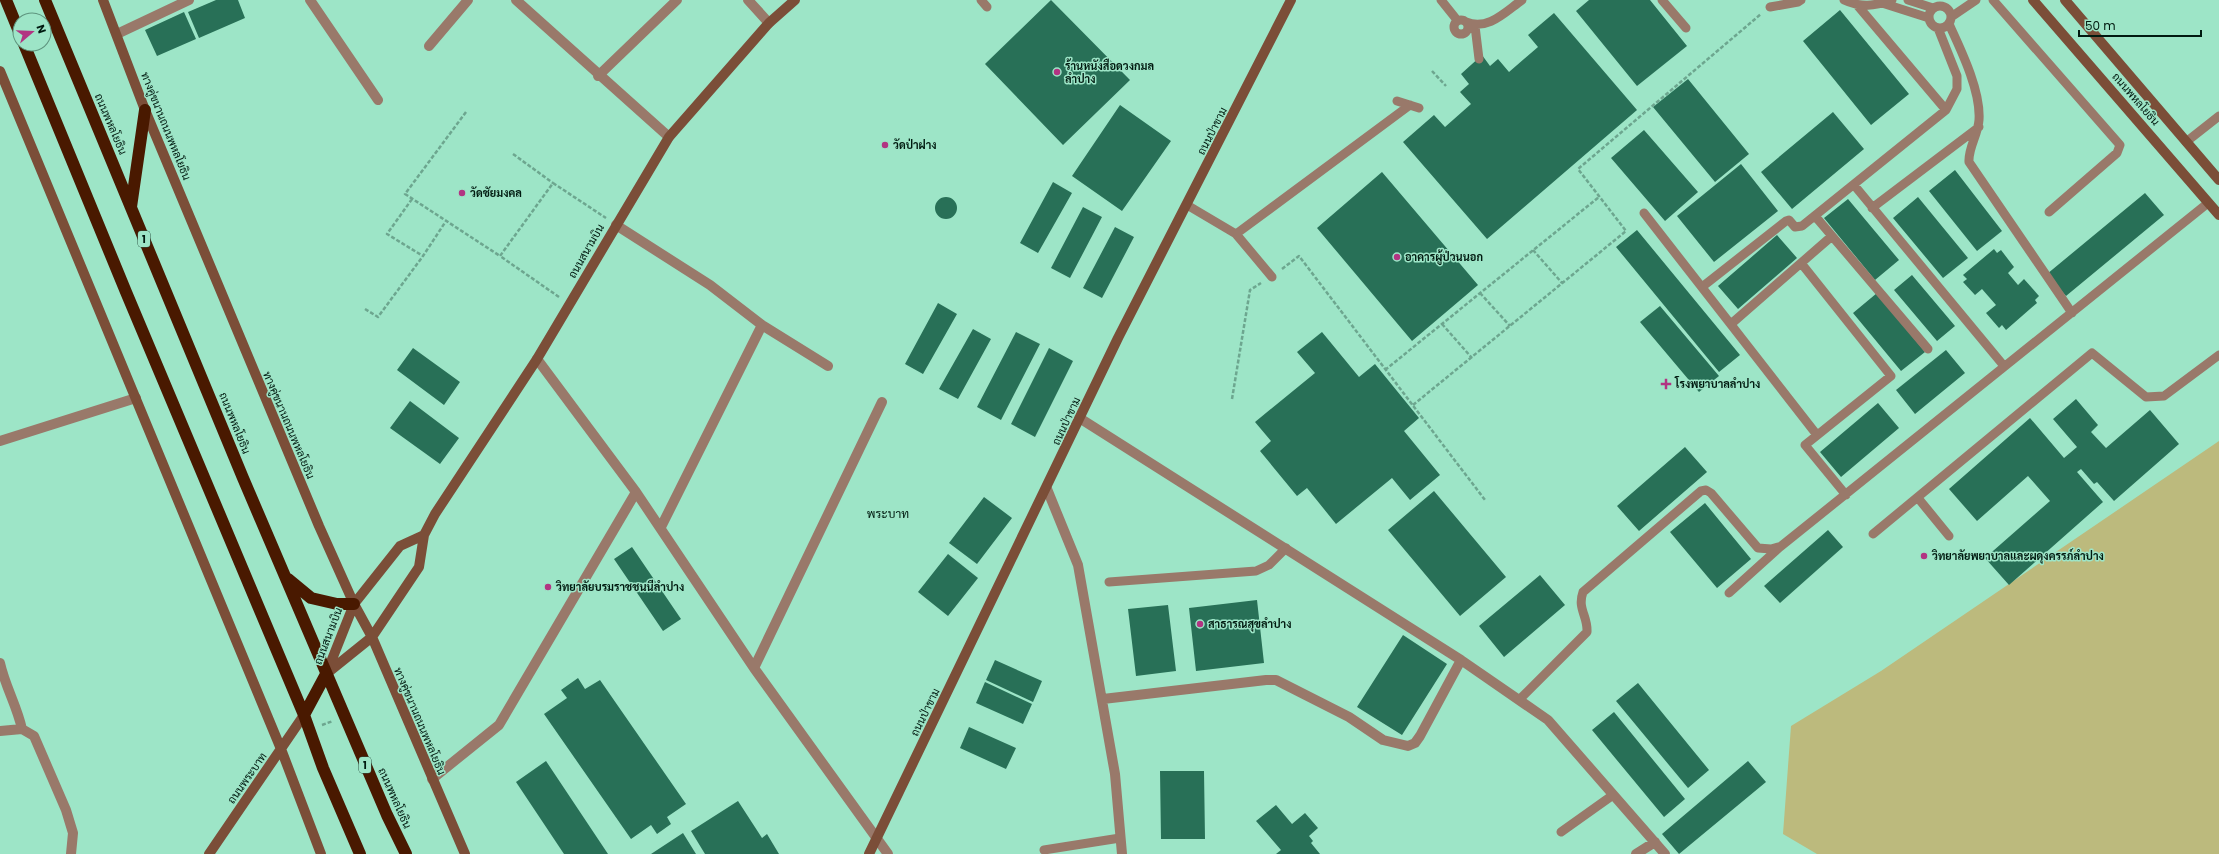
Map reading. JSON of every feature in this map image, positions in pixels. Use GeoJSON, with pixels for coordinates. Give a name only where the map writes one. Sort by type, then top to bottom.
{"type":"FeatureCollection","features":[{"type":"Feature","properties":{"kind":"highway"},"geometry":{"type":"LineString","coordinates":[[6,0],[12,15]]}},
{"type":"Feature","properties":{"kind":"highway","name":"ถนนพหลโยธิน"},"geometry":{"type":"LineString","coordinates":[[45,0],[326,674],[406,854]]}},
{"type":"Feature","properties":{"kind":"highway"},"geometry":{"type":"LineString","coordinates":[[27,52],[129,299],[304,715],[323,768],[360,854]]}},
{"type":"Feature","properties":{"kind":"highway"},"geometry":{"type":"LineString","coordinates":[[131,207],[145,110]]}},
{"type":"Feature","properties":{"kind":"highway"},"geometry":{"type":"LineString","coordinates":[[286,577],[310,598],[337,604],[354,604]]}},
{"type":"Feature","properties":{"kind":"highway"},"geometry":{"type":"LineString","coordinates":[[304,715],[326,674]]}},
{"type":"Feature","properties":{"kind":"main road","name":"ทางคู่ขนานถนนพหลโยธิน"},"geometry":{"type":"LineString","coordinates":[[103,0],[145,110],[316,519],[354,604],[372,637],[465,854]]}},
{"type":"Feature","properties":{"kind":"main road","name":"ถนนสนามบิน"},"geometry":{"type":"LineString","coordinates":[[326,674],[372,637],[419,567],[424,534],[435,514],[537,359],[669,137],[769,23],[795,0]]}},
{"type":"Feature","properties":{"kind":"main road","name":"ถนนป่าขาม"},"geometry":{"type":"LineString","coordinates":[[869,854],[1081,419],[1118,338],[1291,0]]}},
{"type":"Feature","properties":{"kind":"main road","name":"ถนนพหลโยธิน"},"geometry":{"type":"LineString","coordinates":[[2033,0],[2219,215]]}},
{"type":"Feature","properties":{"kind":"main road","name":"ถนนพหลโยธิน"},"geometry":{"type":"LineString","coordinates":[[2065,0],[2219,180]]}},
{"type":"Feature","properties":{"kind":"main road"},"geometry":{"type":"LineString","coordinates":[[0,71],[281,749],[321,854]]}},
{"type":"Feature","properties":{"kind":"main road","name":"ถนนสนามบิน"},"geometry":{"type":"LineString","coordinates":[[326,674],[354,604],[400,546],[424,534]]}},
{"type":"Feature","properties":{"kind":"main road","name":"ถนนพระบาท"},"geometry":{"type":"LineString","coordinates":[[209,854],[304,715]]}},
{"type":"Feature","properties":{"kind":"street"},"geometry":{"type":"LineString","coordinates":[[117,34],[189,0]]}},
{"type":"Feature","properties":{"kind":"street"},"geometry":{"type":"LineString","coordinates":[[310,0],[378,100]]}},
{"type":"Feature","properties":{"kind":"street"},"geometry":{"type":"LineString","coordinates":[[429,46],[468,0]]}},
{"type":"Feature","properties":{"kind":"street"},"geometry":{"type":"LineString","coordinates":[[598,76],[677,0]]}},
{"type":"Feature","properties":{"kind":"street"},"geometry":{"type":"LineString","coordinates":[[748,0],[769,23]]}},
{"type":"Feature","properties":{"kind":"street"},"geometry":{"type":"LineString","coordinates":[[521,1],[598,76],[669,137]]}},
{"type":"Feature","properties":{"kind":"street"},"geometry":{"type":"LineString","coordinates":[[616,225],[710,285],[762,325],[828,366]]}},
{"type":"Feature","properties":{"kind":"street"},"geometry":{"type":"LineString","coordinates":[[661,527],[762,325]]}},
{"type":"Feature","properties":{"kind":"street"},"geometry":{"type":"LineString","coordinates":[[537,359],[661,527],[754,668],[888,854]]}},
{"type":"Feature","properties":{"kind":"street"},"geometry":{"type":"LineString","coordinates":[[0,441],[136,398]]}},
{"type":"Feature","properties":{"kind":"street"},"geometry":{"type":"LineString","coordinates":[[754,668],[882,402]]}},
{"type":"Feature","properties":{"kind":"street"},"geometry":{"type":"LineString","coordinates":[[1081,419],[1462,660],[1520,699],[1548,720],[1665,854]]}},
{"type":"Feature","properties":{"kind":"street"},"geometry":{"type":"LineString","coordinates":[[1047,489],[1078,565],[1103,699],[1115,774],[1122,854]]}},
{"type":"Feature","properties":{"kind":"street"},"geometry":{"type":"LineString","coordinates":[[432,779],[499,725],[636,492]]}},
{"type":"Feature","properties":{"kind":"street"},"geometry":{"type":"LineString","coordinates":[[1103,699],[1276,680],[1349,717],[1383,740],[1408,746],[1415,742],[1420,736],[1462,660]]}},
{"type":"Feature","properties":{"kind":"street"},"geometry":{"type":"LineString","coordinates":[[0,663],[6,684],[19,716],[22,729]]}},
{"type":"Feature","properties":{"kind":"street"},"geometry":{"type":"LineString","coordinates":[[0,731],[22,729],[34,736],[66,810],[73,833],[71,854]]}},
{"type":"Feature","properties":{"kind":"street"},"geometry":{"type":"LineString","coordinates":[[1636,854],[1655,842]]}},
{"type":"Feature","properties":{"kind":"lane"},"geometry":{"type":"LineString","coordinates":[[1441,0],[1462,21],[1475,26],[1491,23],[1522,0]]}},
{"type":"Feature","properties":{"kind":"lane"},"geometry":{"type":"LineString","coordinates":[[1662,0],[1686,28]]}},
{"type":"Feature","properties":{"kind":"lane"},"geometry":{"type":"LineString","coordinates":[[1770,8],[1801,0]]}},
{"type":"Feature","properties":{"kind":"lane"},"geometry":{"type":"LineString","coordinates":[[1844,0],[1858,6],[1946,110]]}},
{"type":"Feature","properties":{"kind":"lane"},"geometry":{"type":"LineString","coordinates":[[1858,6],[1882,3],[1892,0]]}},
{"type":"Feature","properties":{"kind":"lane"},"geometry":{"type":"LineString","coordinates":[[1908,0],[1947,8],[1980,109],[1978,127],[1969,157],[1972,168],[2072,313]]}},
{"type":"Feature","properties":{"kind":"lane"},"geometry":{"type":"LineString","coordinates":[[1938,28],[1950,21],[1976,0]]}},
{"type":"Feature","properties":{"kind":"lane"},"geometry":{"type":"LineString","coordinates":[[1993,0],[2120,145],[2117,154],[2049,212]]}},
{"type":"Feature","properties":{"kind":"lane"},"geometry":{"type":"LineString","coordinates":[[1702,287],[1786,221],[1789,220],[1798,228],[1815,216],[1946,110],[1957,89],[1957,76],[1938,28],[1932,25],[1929,18],[1882,3]]}},
{"type":"Feature","properties":{"kind":"lane"},"geometry":{"type":"LineString","coordinates":[[1929,18],[1938,5]]}},
{"type":"Feature","properties":{"kind":"lane"},"geometry":{"type":"LineString","coordinates":[[1475,26],[1479,59]]}},
{"type":"Feature","properties":{"kind":"lane"},"geometry":{"type":"LineString","coordinates":[[1397,101],[1419,108]]}},
{"type":"Feature","properties":{"kind":"lane"},"geometry":{"type":"LineString","coordinates":[[1236,234],[1410,105]]}},
{"type":"Feature","properties":{"kind":"lane"},"geometry":{"type":"LineString","coordinates":[[2186,142],[2219,116]]}},
{"type":"Feature","properties":{"kind":"lane"},"geometry":{"type":"LineString","coordinates":[[1872,208],[1978,127]]}},
{"type":"Feature","properties":{"kind":"lane"},"geometry":{"type":"LineString","coordinates":[[1854,185],[2004,366]]}},
{"type":"Feature","properties":{"kind":"lane"},"geometry":{"type":"LineString","coordinates":[[1729,593],[1780,547],[2208,203]]}},
{"type":"Feature","properties":{"kind":"lane"},"geometry":{"type":"LineString","coordinates":[[1187,205],[1236,234],[1272,277]]}},
{"type":"Feature","properties":{"kind":"lane"},"geometry":{"type":"LineString","coordinates":[[1644,213],[1817,435]]}},
{"type":"Feature","properties":{"kind":"lane"},"geometry":{"type":"LineString","coordinates":[[1815,216],[1928,349]]}},
{"type":"Feature","properties":{"kind":"lane"},"geometry":{"type":"LineString","coordinates":[[1731,324],[1832,236]]}},
{"type":"Feature","properties":{"kind":"lane"},"geometry":{"type":"LineString","coordinates":[[1801,263],[1891,376],[1805,445],[1846,495]]}},
{"type":"Feature","properties":{"kind":"lane"},"geometry":{"type":"LineString","coordinates":[[1873,534],[2092,353],[2146,397],[2164,396],[2219,356]]}},
{"type":"Feature","properties":{"kind":"lane"},"geometry":{"type":"LineString","coordinates":[[1520,699],[1587,632],[1587,626],[1580,601],[1583,592],[1701,491],[1706,490],[1711,493],[1758,548],[1771,550],[1780,547]]}},
{"type":"Feature","properties":{"kind":"lane"},"geometry":{"type":"LineString","coordinates":[[1918,498],[1949,536]]}},
{"type":"Feature","properties":{"kind":"lane"},"geometry":{"type":"LineString","coordinates":[[1109,582],[1256,571],[1269,565],[1286,548]]}},
{"type":"Feature","properties":{"kind":"lane"},"geometry":{"type":"LineString","coordinates":[[1561,832],[1613,795]]}},
{"type":"Feature","properties":{"kind":"lane"},"geometry":{"type":"LineString","coordinates":[[1044,850],[1120,838]]}},
{"type":"Feature","properties":{"kind":"path"},"geometry":{"type":"LineString","coordinates":[[1413,406],[1626,231],[1578,169],[1760,15]]}},
{"type":"Feature","properties":{"kind":"path"},"geometry":{"type":"LineString","coordinates":[[1432,71],[1446,86]]}},
{"type":"Feature","properties":{"kind":"path"},"geometry":{"type":"LineString","coordinates":[[466,112],[406,194],[569,304]]}},
{"type":"Feature","properties":{"kind":"path"},"geometry":{"type":"LineString","coordinates":[[513,154],[616,225]]}},
{"type":"Feature","properties":{"kind":"path"},"geometry":{"type":"LineString","coordinates":[[500,256],[553,183]]}},
{"type":"Feature","properties":{"kind":"path"},"geometry":{"type":"LineString","coordinates":[[1385,370],[1599,197]]}},
{"type":"Feature","properties":{"kind":"path"},"geometry":{"type":"LineString","coordinates":[[412,198],[387,234],[422,256]]}},
{"type":"Feature","properties":{"kind":"path"},"geometry":{"type":"LineString","coordinates":[[365,309],[378,317],[446,221]]}},
{"type":"Feature","properties":{"kind":"path"},"geometry":{"type":"LineString","coordinates":[[1533,250],[1562,283]]}},
{"type":"Feature","properties":{"kind":"path"},"geometry":{"type":"LineString","coordinates":[[1232,399],[1250,290],[1272,277],[1298,256],[1484,500]]}},
{"type":"Feature","properties":{"kind":"path"},"geometry":{"type":"LineString","coordinates":[[1480,294],[1510,326]]}},
{"type":"Feature","properties":{"kind":"path"},"geometry":{"type":"LineString","coordinates":[[1442,324],[1472,358]]}},
{"type":"Feature","properties":{"kind":"path"},"geometry":{"type":"LineString","coordinates":[[310,730],[344,716]]}},
{"type":"Feature","properties":{"kind":"shaded area"},"geometry":{"type":"Polygon","coordinates":[[[2219,441],[2219,854],[1817,854],[1783,834],[1791,726],[1881,671],[2219,441]]]}},
{"type":"Feature","properties":{"kind":"building"},"geometry":{"type":"Polygon","coordinates":[[[216,0],[238,0],[245,18],[199,38],[188,12],[216,0]]]}},
{"type":"Feature","properties":{"kind":"building","name":"ร้านหนังสือดวงกมล ลำปาง"},"geometry":{"type":"Polygon","coordinates":[[[1051,0],[1130,80],[1063,145],[985,64],[1051,0]]]}},
{"type":"Feature","properties":{"kind":"building"},"geometry":{"type":"Polygon","coordinates":[[[1589,0],[1650,0],[1687,46],[1637,86],[1576,11],[1589,0]]]}},
{"type":"Feature","properties":{"kind":"building"},"geometry":{"type":"Polygon","coordinates":[[[1840,10],[1909,94],[1871,125],[1803,41],[1840,10]]]}},
{"type":"Feature","properties":{"kind":"building"},"geometry":{"type":"Polygon","coordinates":[[[184,12],[196,39],[157,56],[145,30],[184,12]]]}},
{"type":"Feature","properties":{"kind":"building"},"geometry":{"type":"Polygon","coordinates":[[[1554,13],[1637,110],[1487,239],[1403,142],[1434,115],[1445,127],[1471,104],[1460,92],[1469,84],[1461,74],[1482,55],[1490,66],[1498,59],[1509,72],[1538,47],[1528,35],[1554,13]]]}},
{"type":"Feature","properties":{"kind":"building"},"geometry":{"type":"Polygon","coordinates":[[[1688,79],[1749,154],[1715,182],[1653,107],[1688,79]]]}},
{"type":"Feature","properties":{"kind":"building"},"geometry":{"type":"Polygon","coordinates":[[[1120,105],[1171,141],[1122,211],[1072,176],[1120,105]]]}},
{"type":"Feature","properties":{"kind":"building"},"geometry":{"type":"Polygon","coordinates":[[[1833,112],[1864,149],[1792,209],[1761,172],[1833,112]]]}},
{"type":"Feature","properties":{"kind":"building"},"geometry":{"type":"Polygon","coordinates":[[[1644,130],[1698,192],[1665,221],[1611,158],[1644,130]]]}},
{"type":"Feature","properties":{"kind":"building"},"geometry":{"type":"Polygon","coordinates":[[[1741,164],[1778,211],[1714,262],[1677,216],[1741,164]]]}},
{"type":"Feature","properties":{"kind":"building"},"geometry":{"type":"Polygon","coordinates":[[[1955,170],[2002,231],[1977,251],[1929,191],[1955,170]]]}},
{"type":"Feature","properties":{"kind":"building","name":"อาคารผู้ป่วนนอก"},"geometry":{"type":"Polygon","coordinates":[[[1382,172],[1478,285],[1412,341],[1317,228],[1382,172]]]}},
{"type":"Feature","properties":{"kind":"building"},"geometry":{"type":"Polygon","coordinates":[[[1053,182],[1072,193],[1038,253],[1020,243],[1053,182]]]}},
{"type":"Feature","properties":{"kind":"building"},"geometry":{"type":"Polygon","coordinates":[[[2145,193],[2164,215],[2066,296],[2047,274],[2145,193]]]}},
{"type":"Feature","properties":{"kind":"building"},"geometry":{"type":"Polygon","coordinates":[[[946,197],[950,198],[956,204],[956,212],[950,218],[946,219],[942,218],[936,212],[935,208],[936,204],[942,198],[946,197]]]}},
{"type":"Feature","properties":{"kind":"building"},"geometry":{"type":"Polygon","coordinates":[[[1918,197],[1968,258],[1943,278],[1893,218],[1918,197]]]}},
{"type":"Feature","properties":{"kind":"building"},"geometry":{"type":"Polygon","coordinates":[[[1848,199],[1899,260],[1875,280],[1824,218],[1848,199]]]}},
{"type":"Feature","properties":{"kind":"building"},"geometry":{"type":"Polygon","coordinates":[[[1083,207],[1102,217],[1070,278],[1051,268],[1083,207]]]}},
{"type":"Feature","properties":{"kind":"building"},"geometry":{"type":"Polygon","coordinates":[[[1115,227],[1134,237],[1102,298],[1083,288],[1115,227]]]}},
{"type":"Feature","properties":{"kind":"building"},"geometry":{"type":"Polygon","coordinates":[[[1637,230],[1740,355],[1719,372],[1616,247],[1637,230]]]}},
{"type":"Feature","properties":{"kind":"building"},"geometry":{"type":"Polygon","coordinates":[[[1777,235],[1797,258],[1738,309],[1718,286],[1777,235]]]}},
{"type":"Feature","properties":{"kind":"building"},"geometry":{"type":"Polygon","coordinates":[[[1994,249],[1997,253],[2001,250],[2014,267],[2008,273],[2018,285],[2024,279],[2039,296],[2035,300],[2037,303],[2006,330],[2002,325],[1999,328],[1986,313],[1996,305],[1982,289],[1975,295],[1963,282],[1967,279],[1963,275],[1994,249]]]}},
{"type":"Feature","properties":{"kind":"building"},"geometry":{"type":"Polygon","coordinates":[[[1912,275],[1955,326],[1937,341],[1894,290],[1912,275]]]}},
{"type":"Feature","properties":{"kind":"building"},"geometry":{"type":"Polygon","coordinates":[[[1877,293],[1925,352],[1901,371],[1853,313],[1877,293]]]}},
{"type":"Feature","properties":{"kind":"building"},"geometry":{"type":"Polygon","coordinates":[[[938,303],[957,314],[923,374],[905,364],[938,303]]]}},
{"type":"Feature","properties":{"kind":"building"},"geometry":{"type":"Polygon","coordinates":[[[1660,306],[1719,376],[1699,392],[1640,322],[1660,306]]]}},
{"type":"Feature","properties":{"kind":"building"},"geometry":{"type":"Polygon","coordinates":[[[973,329],[991,339],[958,399],[939,389],[973,329]]]}},
{"type":"Feature","properties":{"kind":"building"},"geometry":{"type":"Polygon","coordinates":[[[1016,332],[1040,344],[1001,420],[977,407],[1016,332]]]}},
{"type":"Feature","properties":{"kind":"building"},"geometry":{"type":"Polygon","coordinates":[[[1322,332],[1359,377],[1375,364],[1419,418],[1404,431],[1440,475],[1410,500],[1392,478],[1336,524],[1307,488],[1297,496],[1260,451],[1271,441],[1255,422],[1315,373],[1297,352],[1322,332]]]}},
{"type":"Feature","properties":{"kind":"building"},"geometry":{"type":"Polygon","coordinates":[[[413,348],[460,382],[444,405],[397,370],[413,348]]]}},
{"type":"Feature","properties":{"kind":"building"},"geometry":{"type":"Polygon","coordinates":[[[1049,348],[1073,361],[1035,437],[1011,424],[1049,348]]]}},
{"type":"Feature","properties":{"kind":"building"},"geometry":{"type":"Polygon","coordinates":[[[1946,350],[1965,373],[1915,414],[1896,390],[1946,350]]]}},
{"type":"Feature","properties":{"kind":"building"},"geometry":{"type":"Polygon","coordinates":[[[2076,399],[2098,425],[2091,432],[2106,448],[2150,410],[2179,444],[2114,501],[2097,482],[2094,484],[2081,469],[2077,472],[2103,502],[2009,585],[1985,558],[2050,501],[2028,476],[1977,521],[1949,489],[2030,418],[2064,458],[2077,447],[2053,419],[2076,399]]]}},
{"type":"Feature","properties":{"kind":"building"},"geometry":{"type":"Polygon","coordinates":[[[410,401],[459,438],[440,464],[390,428],[410,401]]]}},
{"type":"Feature","properties":{"kind":"building"},"geometry":{"type":"Polygon","coordinates":[[[1878,403],[1899,428],[1841,477],[1820,452],[1878,403]]]}},
{"type":"Feature","properties":{"kind":"building"},"geometry":{"type":"Polygon","coordinates":[[[1685,447],[1707,472],[1639,531],[1617,506],[1685,447]]]}},
{"type":"Feature","properties":{"kind":"building"},"geometry":{"type":"Polygon","coordinates":[[[1434,491],[1506,577],[1460,616],[1388,530],[1434,491]]]}},
{"type":"Feature","properties":{"kind":"building"},"geometry":{"type":"Polygon","coordinates":[[[984,497],[1012,518],[977,564],[949,543],[984,497]]]}},
{"type":"Feature","properties":{"kind":"building"},"geometry":{"type":"Polygon","coordinates":[[[1705,503],[1751,559],[1717,588],[1670,532],[1705,503]]]}},
{"type":"Feature","properties":{"kind":"building"},"geometry":{"type":"Polygon","coordinates":[[[1828,530],[1843,547],[1780,603],[1764,586],[1828,530]]]}},
{"type":"Feature","properties":{"kind":"building"},"geometry":{"type":"Polygon","coordinates":[[[632,547],[681,619],[663,631],[614,559],[632,547]]]}},
{"type":"Feature","properties":{"kind":"building"},"geometry":{"type":"Polygon","coordinates":[[[948,554],[978,578],[948,616],[918,592],[948,554]]]}},
{"type":"Feature","properties":{"kind":"building"},"geometry":{"type":"Polygon","coordinates":[[[1540,575],[1565,605],[1504,657],[1479,626],[1540,575]]]}},
{"type":"Feature","properties":{"kind":"building"},"geometry":{"type":"Polygon","coordinates":[[[1257,600],[1264,663],[1196,671],[1189,608],[1257,600]]]}},
{"type":"Feature","properties":{"kind":"building"},"geometry":{"type":"Polygon","coordinates":[[[1168,605],[1176,671],[1136,676],[1128,609],[1168,605]]]}},
{"type":"Feature","properties":{"kind":"building"},"geometry":{"type":"Polygon","coordinates":[[[1403,635],[1447,664],[1402,735],[1357,707],[1403,635]]]}},
{"type":"Feature","properties":{"kind":"building"},"geometry":{"type":"Polygon","coordinates":[[[995,660],[1042,681],[1033,702],[986,680],[995,660]]]}},
{"type":"Feature","properties":{"kind":"building"},"geometry":{"type":"Polygon","coordinates":[[[578,678],[585,689],[600,680],[686,804],[667,817],[671,824],[657,834],[651,825],[631,839],[544,714],[567,698],[561,690],[578,678]]]}},
{"type":"Feature","properties":{"kind":"building"},"geometry":{"type":"Polygon","coordinates":[[[985,682],[1032,704],[1023,724],[976,703],[985,682]]]}},
{"type":"Feature","properties":{"kind":"building"},"geometry":{"type":"Polygon","coordinates":[[[1638,683],[1709,770],[1688,788],[1616,701],[1638,683]]]}},
{"type":"Feature","properties":{"kind":"building"},"geometry":{"type":"Polygon","coordinates":[[[1614,712],[1685,799],[1664,817],[1592,730],[1614,712]]]}},
{"type":"Feature","properties":{"kind":"building"},"geometry":{"type":"Polygon","coordinates":[[[969,727],[1016,748],[1006,769],[960,748],[969,727]]]}},
{"type":"Feature","properties":{"kind":"building"},"geometry":{"type":"Polygon","coordinates":[[[546,761],[608,854],[564,854],[516,782],[546,761]]]}},
{"type":"Feature","properties":{"kind":"building"},"geometry":{"type":"Polygon","coordinates":[[[1748,761],[1766,782],[1679,854],[1662,834],[1748,761]]]}},
{"type":"Feature","properties":{"kind":"building"},"geometry":{"type":"Polygon","coordinates":[[[1160,771],[1204,771],[1205,839],[1161,839],[1160,771]]]}},
{"type":"Feature","properties":{"kind":"building"},"geometry":{"type":"Polygon","coordinates":[[[738,801],[762,838],[767,834],[779,854],[705,854],[691,831],[738,801]]]}},
{"type":"Feature","properties":{"kind":"building"},"geometry":{"type":"Polygon","coordinates":[[[1276,805],[1292,824],[1305,813],[1318,828],[1309,836],[1313,841],[1311,843],[1320,854],[1276,854],[1281,850],[1256,821],[1276,805]]]}},
{"type":"Feature","properties":{"kind":"building"},"geometry":{"type":"Polygon","coordinates":[[[683,833],[696,854],[651,854],[683,833]]]}},
{"type":"Feature","properties":{"kind":"place","name":"ร้านหนังสือดวงกมล ลำปาง"},"geometry":{"type":"Point","coordinates":[1057,72]}},
{"type":"Feature","properties":{"kind":"place","name":"วัดป่าฝาง"},"geometry":{"type":"Point","coordinates":[885,145]}},
{"type":"Feature","properties":{"kind":"place","name":"วัดชัยมงคล"},"geometry":{"type":"Point","coordinates":[462,193]}},
{"type":"Feature","properties":{"kind":"place","name":"อาคารผู้ป่วนนอก"},"geometry":{"type":"Point","coordinates":[1397,257]}},
{"type":"Feature","properties":{"kind":"place","name":"โรงพยาบาลลำปาง"},"geometry":{"type":"Point","coordinates":[1666,384]}},
{"type":"Feature","properties":{"kind":"place","name":"วิทยาลัยพยาบาลและผดุงครรภ์ลําปาง"},"geometry":{"type":"Point","coordinates":[1924,556]}},
{"type":"Feature","properties":{"kind":"place","name":"วิทยาลัยบรมราชชนนีลำปาง"},"geometry":{"type":"Point","coordinates":[548,587]}},
{"type":"Feature","properties":{"kind":"place","name":"สาธารณสุขลำปาง"},"geometry":{"type":"Point","coordinates":[1200,624]}},
{"type":"Feature","properties":{"kind":"district","name":"พระบาท"},"geometry":{"type":"Point","coordinates":[888,513]}}]}
